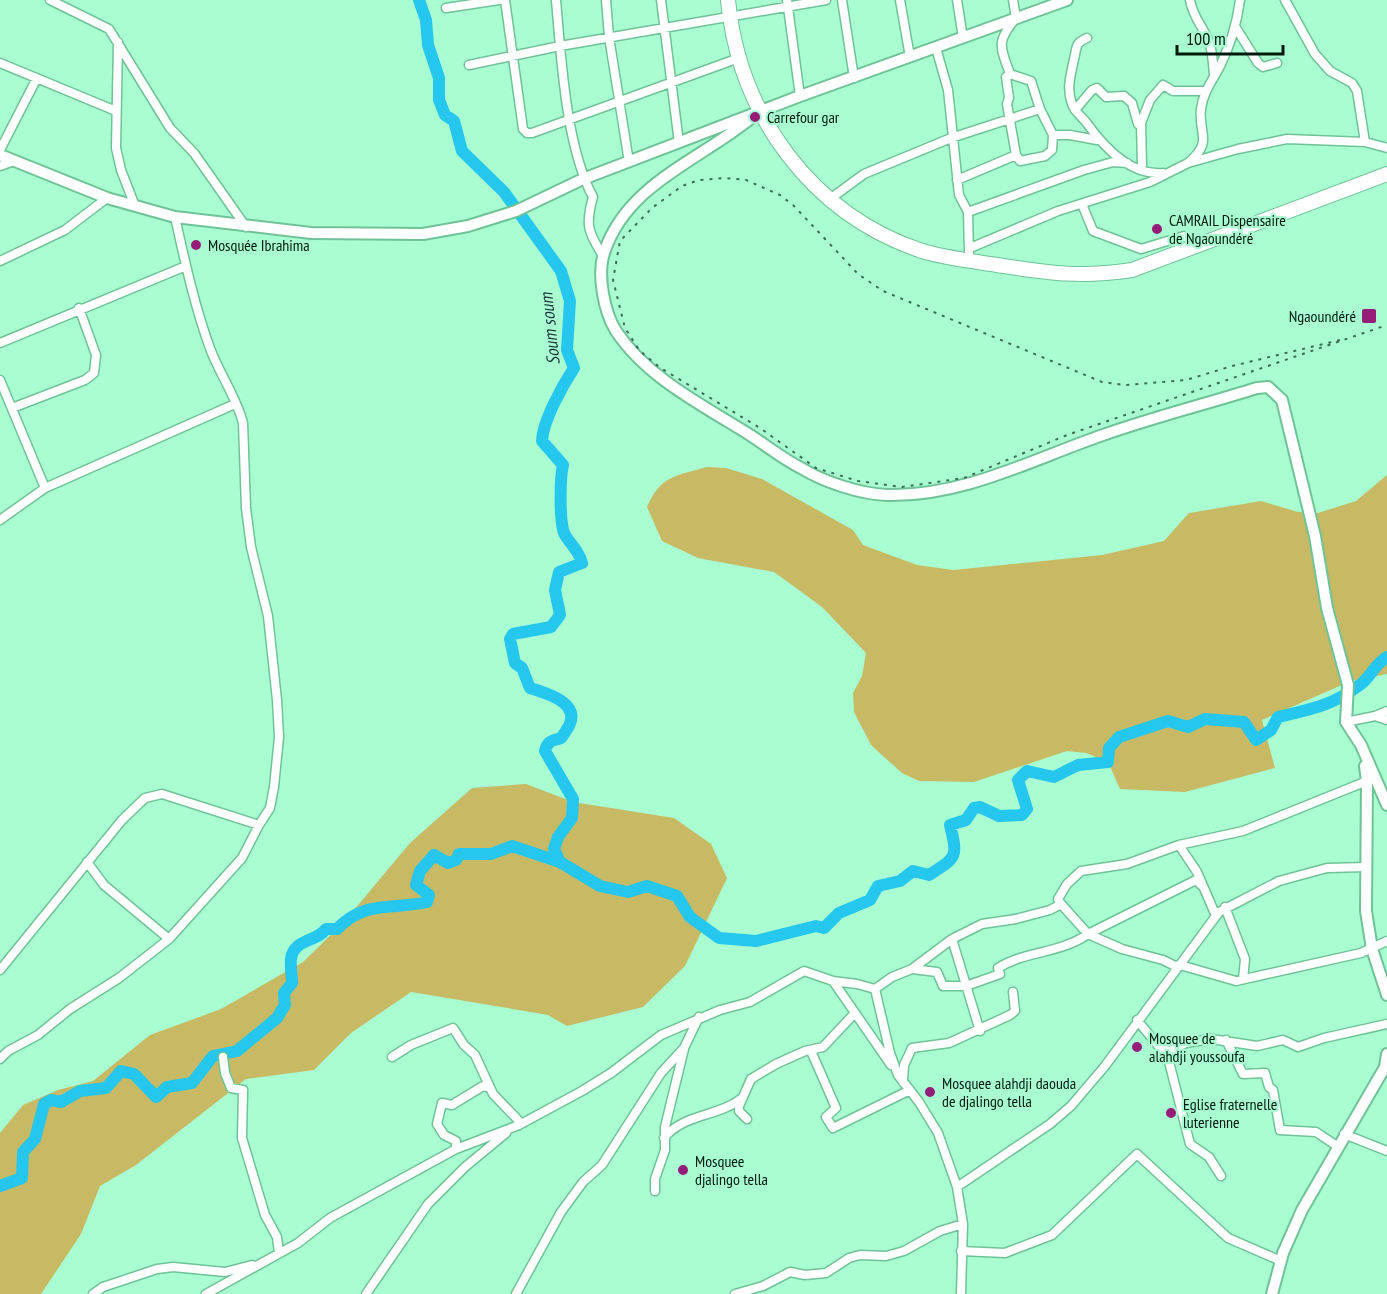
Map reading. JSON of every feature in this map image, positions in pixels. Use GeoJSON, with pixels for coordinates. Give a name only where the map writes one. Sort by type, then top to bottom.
{"type":"FeatureCollection","features":[{"type":"Feature","properties":{"kind":"main road"},"geometry":{"type":"LineString","coordinates":[[728,0],[739,58],[758,113],[796,167],[832,204],[868,226],[922,251],[968,254],[1058,275],[1093,276],[1132,270],[1387,174]]}},
{"type":"Feature","properties":{"kind":"street"},"geometry":{"type":"LineString","coordinates":[[50,0],[99,22],[109,29],[170,128],[194,153],[246,226]]}},
{"type":"Feature","properties":{"kind":"street"},"geometry":{"type":"LineString","coordinates":[[446,8],[498,0]]}},
{"type":"Feature","properties":{"kind":"street"},"geometry":{"type":"LineString","coordinates":[[505,0],[511,57],[523,129],[526,132],[532,133],[739,58]]}},
{"type":"Feature","properties":{"kind":"street"},"geometry":{"type":"LineString","coordinates":[[556,0],[570,118],[583,179],[593,197],[587,217],[589,235],[603,256]]}},
{"type":"Feature","properties":{"kind":"street"},"geometry":{"type":"LineString","coordinates":[[606,0],[609,38],[629,162]]}},
{"type":"Feature","properties":{"kind":"street"},"geometry":{"type":"LineString","coordinates":[[661,0],[678,143]]}},
{"type":"Feature","properties":{"kind":"street"},"geometry":{"type":"LineString","coordinates":[[469,65],[787,3],[826,0]]}},
{"type":"Feature","properties":{"kind":"street"},"geometry":{"type":"LineString","coordinates":[[842,0],[854,78]]}},
{"type":"Feature","properties":{"kind":"street"},"geometry":{"type":"LineString","coordinates":[[900,0],[910,57]]}},
{"type":"Feature","properties":{"kind":"street"},"geometry":{"type":"LineString","coordinates":[[957,0],[963,38]]}},
{"type":"Feature","properties":{"kind":"street"},"geometry":{"type":"LineString","coordinates":[[1010,74],[1000,44],[1004,33],[1016,18],[1013,0]]}},
{"type":"Feature","properties":{"kind":"street"},"geometry":{"type":"LineString","coordinates":[[37,78],[0,153],[14,161],[107,198],[175,217],[311,233],[415,235],[468,226],[520,209],[583,179],[800,96],[1067,0]]}},
{"type":"Feature","properties":{"kind":"street"},"geometry":{"type":"LineString","coordinates":[[1190,0],[1195,22],[1202,29],[1210,46],[1214,76]]}},
{"type":"Feature","properties":{"kind":"street"},"geometry":{"type":"LineString","coordinates":[[1188,163],[1202,148],[1205,138],[1201,110],[1206,91],[1236,28],[1240,0]]}},
{"type":"Feature","properties":{"kind":"street"},"geometry":{"type":"LineString","coordinates":[[1285,0],[1315,54],[1330,71],[1352,82],[1357,91],[1365,142]]}},
{"type":"Feature","properties":{"kind":"street"},"geometry":{"type":"LineString","coordinates":[[787,3],[800,96]]}},
{"type":"Feature","properties":{"kind":"street"},"geometry":{"type":"LineString","coordinates":[[1236,28],[1258,63],[1263,67],[1277,63]]}},
{"type":"Feature","properties":{"kind":"street"},"geometry":{"type":"LineString","coordinates":[[1087,38],[1079,41],[1075,47],[1068,80],[1075,110],[1097,140],[1150,182]]}},
{"type":"Feature","properties":{"kind":"street"},"geometry":{"type":"LineString","coordinates":[[118,42],[116,148],[121,170],[135,206]]}},
{"type":"Feature","properties":{"kind":"street"},"geometry":{"type":"LineString","coordinates":[[936,48],[948,90],[951,138],[959,195],[968,212],[968,254],[1082,204],[1150,182],[1188,163],[1287,139],[1365,142],[1387,148]]}},
{"type":"Feature","properties":{"kind":"street"},"geometry":{"type":"LineString","coordinates":[[0,63],[116,111]]}},
{"type":"Feature","properties":{"kind":"street"},"geometry":{"type":"LineString","coordinates":[[1010,74],[1031,81],[1040,109],[1053,135],[1052,150],[1046,156],[1020,161],[1016,155],[1008,118],[1006,77],[1010,74]]}},
{"type":"Feature","properties":{"kind":"street"},"geometry":{"type":"LineString","coordinates":[[1140,169],[1142,165],[1141,123],[1150,100],[1163,85],[1173,91],[1206,91]]}},
{"type":"Feature","properties":{"kind":"street"},"geometry":{"type":"LineString","coordinates":[[1075,110],[1092,90],[1097,88],[1107,98],[1124,96],[1132,103],[1138,123],[1141,123]]}},
{"type":"Feature","properties":{"kind":"street"},"geometry":{"type":"LineString","coordinates":[[832,204],[834,196],[864,174],[951,138],[1040,109]]}},
{"type":"Feature","properties":{"kind":"street"},"geometry":{"type":"LineString","coordinates":[[758,113],[739,129],[642,194],[625,212],[603,256],[602,291],[615,329],[637,357],[692,399],[802,470],[839,484],[885,495],[959,487],[1126,426],[1268,387],[1282,400],[1315,536],[1328,608],[1348,690],[1346,722],[1362,745],[1385,799]]}},
{"type":"Feature","properties":{"kind":"street"},"geometry":{"type":"LineString","coordinates":[[1053,135],[1070,135],[1097,140]]}},
{"type":"Feature","properties":{"kind":"street"},"geometry":{"type":"LineString","coordinates":[[957,180],[1016,155]]}},
{"type":"Feature","properties":{"kind":"street"},"geometry":{"type":"LineString","coordinates":[[0,166],[14,161]]}},
{"type":"Feature","properties":{"kind":"street"},"geometry":{"type":"LineString","coordinates":[[968,212],[1105,164],[1130,164],[1152,174],[1171,172]]}},
{"type":"Feature","properties":{"kind":"street"},"geometry":{"type":"LineString","coordinates":[[0,261],[65,230],[107,198]]}},
{"type":"Feature","properties":{"kind":"street"},"geometry":{"type":"LineString","coordinates":[[1082,204],[1093,231],[1141,249],[1184,236],[1191,238],[1194,246]]}},
{"type":"Feature","properties":{"kind":"street"},"geometry":{"type":"LineString","coordinates":[[0,1059],[8,1051],[38,1035],[70,1009],[119,978],[169,939],[242,858],[270,808],[279,736],[278,700],[268,616],[251,547],[246,508],[243,423],[240,410],[235,404],[210,348],[186,266],[175,217]]}},
{"type":"Feature","properties":{"kind":"street"},"geometry":{"type":"LineString","coordinates":[[0,344],[79,308],[186,266]]}},
{"type":"Feature","properties":{"kind":"street"},"geometry":{"type":"LineString","coordinates":[[12,408],[85,380],[94,373],[96,355],[79,308]]}},
{"type":"Feature","properties":{"kind":"street"},"geometry":{"type":"LineString","coordinates":[[0,380],[45,488]]}},
{"type":"Feature","properties":{"kind":"street"},"geometry":{"type":"LineString","coordinates":[[0,520],[45,488],[235,404]]}},
{"type":"Feature","properties":{"kind":"street"},"geometry":{"type":"LineString","coordinates":[[1346,722],[1387,711]]}},
{"type":"Feature","properties":{"kind":"street"},"geometry":{"type":"LineString","coordinates":[[1375,716],[1387,720]]}},
{"type":"Feature","properties":{"kind":"street"},"geometry":{"type":"LineString","coordinates":[[1362,745],[1367,781],[1366,911],[1372,949],[1387,995]]}},
{"type":"Feature","properties":{"kind":"street"},"geometry":{"type":"LineString","coordinates":[[1367,781],[1243,831],[1179,845],[1127,864],[1081,872],[1067,884],[1058,898],[1088,934],[1122,949],[1222,979],[1244,979],[1372,949],[1387,941]]}},
{"type":"Feature","properties":{"kind":"street"},"geometry":{"type":"LineString","coordinates":[[0,970],[122,820],[150,795],[162,794],[177,797],[259,825]]}},
{"type":"Feature","properties":{"kind":"street"},"geometry":{"type":"LineString","coordinates":[[1179,845],[1197,872],[1216,916]]}},
{"type":"Feature","properties":{"kind":"street"},"geometry":{"type":"LineString","coordinates":[[87,862],[104,885],[169,939]]}},
{"type":"Feature","properties":{"kind":"street"},"geometry":{"type":"LineString","coordinates":[[957,1187],[1050,1124],[1071,1106],[1106,1066],[1137,1020],[1225,907],[1279,881],[1327,868],[1366,867]]}},
{"type":"Feature","properties":{"kind":"street"},"geometry":{"type":"LineString","coordinates":[[912,969],[937,972],[943,986],[966,986],[1000,974],[998,968],[1014,958],[1065,948],[1088,934],[1196,880],[1201,885]]}},
{"type":"Feature","properties":{"kind":"street"},"geometry":{"type":"LineString","coordinates":[[875,989],[892,977],[912,969],[952,939],[982,924],[1016,919],[1050,910],[1061,904]]}},
{"type":"Feature","properties":{"kind":"street"},"geometry":{"type":"LineString","coordinates":[[1225,907],[1245,959],[1244,979]]}},
{"type":"Feature","properties":{"kind":"street"},"geometry":{"type":"LineString","coordinates":[[952,939],[980,1031]]}},
{"type":"Feature","properties":{"kind":"street"},"geometry":{"type":"LineString","coordinates":[[206,1294],[298,1243],[330,1218],[456,1149],[519,1125],[611,1073],[661,1035],[699,1017],[750,1002],[804,971],[833,981],[875,989]]}},
{"type":"Feature","properties":{"kind":"street"},"geometry":{"type":"LineString","coordinates":[[833,981],[938,1133],[957,1187],[963,1224],[961,1294]]}},
{"type":"Feature","properties":{"kind":"street"},"geometry":{"type":"LineString","coordinates":[[875,989],[890,1053],[901,1079]]}},
{"type":"Feature","properties":{"kind":"street"},"geometry":{"type":"LineString","coordinates":[[901,1079],[904,1065],[913,1047],[949,1043],[980,1031],[1015,1011],[1013,992]]}},
{"type":"Feature","properties":{"kind":"street"},"geometry":{"type":"LineString","coordinates":[[747,1119],[740,1111],[743,1097],[754,1077],[776,1064],[828,1044],[854,1014]]}},
{"type":"Feature","properties":{"kind":"street"},"geometry":{"type":"LineString","coordinates":[[656,1191],[655,1179],[665,1150],[664,1138],[684,1048],[699,1017]]}},
{"type":"Feature","properties":{"kind":"street"},"geometry":{"type":"LineString","coordinates":[[1137,1020],[1152,1039],[1170,1051],[1200,1040],[1226,1040],[1257,1046],[1283,1040],[1298,1047],[1324,1038],[1387,1024]]}},
{"type":"Feature","properties":{"kind":"street"},"geometry":{"type":"LineString","coordinates":[[392,1057],[411,1045],[453,1028],[464,1045],[475,1055],[488,1087],[518,1120],[519,1125]]}},
{"type":"Feature","properties":{"kind":"street"},"geometry":{"type":"LineString","coordinates":[[1226,1040],[1243,1074],[1265,1073],[1269,1087],[1274,1090],[1280,1130],[1316,1132],[1337,1146]]}},
{"type":"Feature","properties":{"kind":"street"},"geometry":{"type":"LineString","coordinates":[[516,1294],[566,1205],[583,1182],[602,1165],[661,1074],[684,1048]]}},
{"type":"Feature","properties":{"kind":"street"},"geometry":{"type":"LineString","coordinates":[[1166,1050],[1190,1144],[1209,1156],[1221,1176]]}},
{"type":"Feature","properties":{"kind":"street"},"geometry":{"type":"LineString","coordinates":[[811,1051],[836,1108],[826,1117],[833,1128],[910,1090]]}},
{"type":"Feature","properties":{"kind":"street"},"geometry":{"type":"LineString","coordinates":[[1272,1294],[1281,1261],[1302,1210],[1337,1146],[1385,1067],[1387,1054]]}},
{"type":"Feature","properties":{"kind":"street"},"geometry":{"type":"LineString","coordinates":[[223,1057],[225,1073],[231,1088],[243,1090],[242,1138],[265,1215],[277,1237],[279,1253]]}},
{"type":"Feature","properties":{"kind":"street"},"geometry":{"type":"LineString","coordinates":[[456,1149],[456,1140],[444,1135],[437,1124],[442,1103],[452,1105],[483,1086],[488,1087]]}},
{"type":"Feature","properties":{"kind":"street"},"geometry":{"type":"LineString","coordinates":[[664,1138],[685,1121],[734,1103],[743,1097]]}},
{"type":"Feature","properties":{"kind":"street"},"geometry":{"type":"LineString","coordinates":[[366,1294],[428,1204],[465,1167],[509,1130]]}},
{"type":"Feature","properties":{"kind":"street"},"geometry":{"type":"LineString","coordinates":[[1344,1134],[1387,1151]]}},
{"type":"Feature","properties":{"kind":"street"},"geometry":{"type":"LineString","coordinates":[[961,1251],[1005,1253],[1052,1235],[1137,1154],[1228,1238],[1281,1261]]}},
{"type":"Feature","properties":{"kind":"street"},"geometry":{"type":"LineString","coordinates":[[735,1294],[763,1286],[790,1272],[805,1275],[826,1273],[849,1258],[860,1255],[886,1256],[904,1251],[940,1231],[963,1224]]}},
{"type":"Feature","properties":{"kind":"street"},"geometry":{"type":"LineString","coordinates":[[93,1294],[103,1287],[157,1269],[173,1267],[225,1272],[259,1265]]}},
{"type":"Feature","properties":{"kind":"shaded area"},"geometry":{"type":"Polygon","coordinates":[[[707,467],[726,468],[762,479],[853,530],[863,545],[917,565],[953,570],[1102,555],[1164,541],[1189,513],[1261,501],[1298,512],[1318,513],[1356,501],[1387,475],[1387,674],[1351,681],[1262,720],[1275,768],[1185,792],[1120,789],[1108,762],[1086,753],[1067,751],[974,782],[919,781],[902,773],[871,745],[854,712],[853,693],[862,676],[866,653],[822,607],[774,572],[698,558],[662,541],[647,507],[652,496],[671,478],[707,467]]]}},
{"type":"Feature","properties":{"kind":"shaded area"},"geometry":{"type":"Polygon","coordinates":[[[526,784],[573,802],[674,818],[711,844],[727,878],[685,966],[643,1007],[567,1026],[548,1015],[411,992],[351,1033],[314,1070],[246,1079],[136,1165],[100,1186],[81,1234],[41,1294],[0,1294],[0,1133],[23,1105],[58,1090],[93,1081],[150,1035],[221,1009],[303,962],[344,922],[410,843],[472,788],[526,784]]]}},
{"type":"Feature","properties":{"kind":"waterway","name":"Soum soum"},"geometry":{"type":"LineString","coordinates":[[419,0],[426,20],[428,45],[439,78],[439,100],[445,115],[454,121],[462,151],[504,192],[561,271],[570,301],[567,350],[574,368],[550,413],[542,441],[563,465],[561,480],[563,529],[582,563],[559,572],[555,590],[560,615],[551,627],[513,634],[510,639],[515,663],[522,668],[530,688],[560,700],[570,711],[569,726],[561,738],[550,742],[545,751],[573,799],[572,818],[558,837],[554,849],[560,862]]}},
{"type":"Feature","properties":{"kind":"waterway"},"geometry":{"type":"LineString","coordinates":[[0,1186],[22,1178],[23,1152],[35,1139],[44,1104],[51,1100],[61,1102],[80,1091],[106,1088],[121,1071],[134,1074],[156,1097],[167,1087],[192,1083],[213,1056],[237,1051],[277,1018],[285,1005],[284,993],[292,983],[293,953],[301,944],[326,929],[337,929],[347,920],[368,910],[427,902],[429,895],[416,885],[420,871],[434,855],[448,863],[456,860],[459,854],[491,854],[512,846],[560,862],[600,886],[628,892],[647,886],[677,896],[690,917],[719,938],[756,941],[816,926],[824,928],[839,913],[870,900],[878,886],[900,881],[913,871],[929,875],[945,864],[953,856],[954,851],[950,825],[966,820],[974,808],[980,807],[999,816],[1022,815],[1027,809],[1018,780],[1027,771],[1054,777],[1078,765],[1108,762],[1109,748],[1119,737],[1168,721],[1188,727],[1205,719],[1244,722],[1256,740],[1271,730],[1278,717],[1321,706],[1351,691],[1387,657]]}},
{"type":"Feature","properties":{"kind":"railway"},"geometry":{"type":"LineString","coordinates":[[1340,340],[1232,366],[1186,380],[1125,385],[1102,382],[883,291],[858,274],[794,206],[780,195],[746,180],[725,178],[699,180],[682,186],[652,208],[620,241],[613,280],[625,328],[639,350],[659,367],[760,428],[816,468],[858,481],[902,487],[964,478],[1067,435],[1387,325]]}},
{"type":"Feature","properties":{"kind":"place","name":"Carrefour gar"},"geometry":{"type":"Point","coordinates":[755,117]}},
{"type":"Feature","properties":{"kind":"place","name":"CAMRAIL Dispensaire de Ngaoundéré"},"geometry":{"type":"Point","coordinates":[1157,229]}},
{"type":"Feature","properties":{"kind":"place","name":"Mosquée Ibrahima"},"geometry":{"type":"Point","coordinates":[196,245]}},
{"type":"Feature","properties":{"kind":"place","name":"Ngaoundéré"},"geometry":{"type":"Point","coordinates":[1369,316]}},
{"type":"Feature","properties":{"kind":"place","name":"Mosquee de alahdji youssoufa"},"geometry":{"type":"Point","coordinates":[1137,1047]}},
{"type":"Feature","properties":{"kind":"place","name":"Mosquee alahdji daouda de djalingo tella"},"geometry":{"type":"Point","coordinates":[930,1092]}},
{"type":"Feature","properties":{"kind":"place","name":"Eglise fraternelle luterienne"},"geometry":{"type":"Point","coordinates":[1171,1113]}},
{"type":"Feature","properties":{"kind":"place","name":"Mosquee djalingo tella"},"geometry":{"type":"Point","coordinates":[683,1170]}}]}
